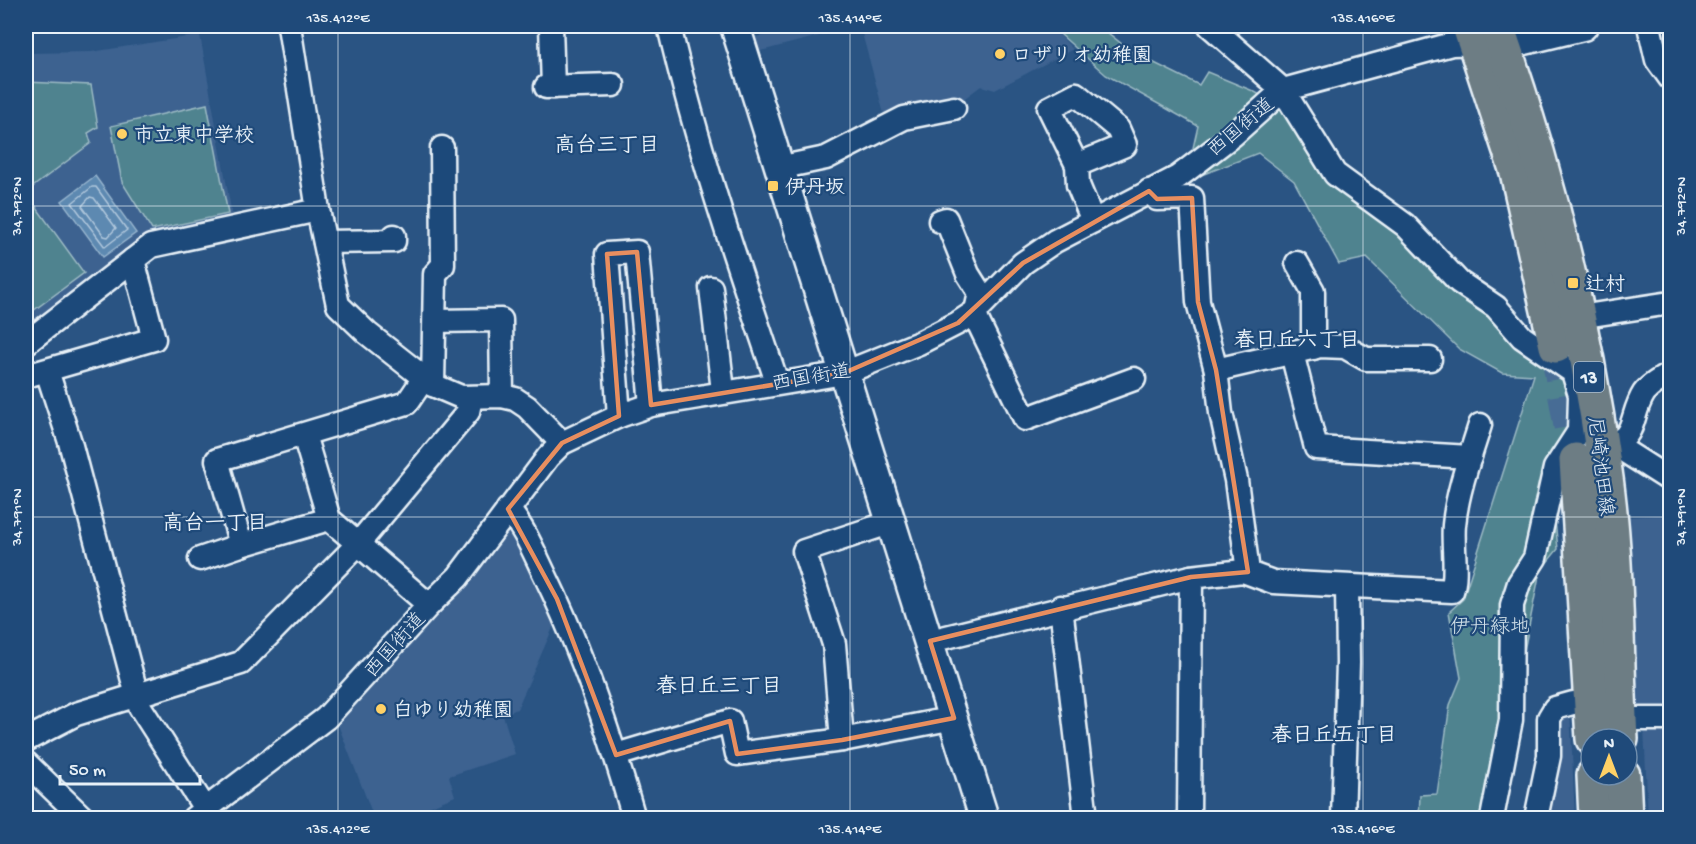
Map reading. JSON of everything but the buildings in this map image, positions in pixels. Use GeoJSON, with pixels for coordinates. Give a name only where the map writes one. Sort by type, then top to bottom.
{"type":"FeatureCollection","features":[{"type":"Feature","properties":{"kind":"main road","name":"尼崎池田線"},"geometry":{"type":"LineString","coordinates":[[1486,34],[1536,142],[1573,283],[1579,317],[1597,450],[1592,727]]}},
{"type":"Feature","properties":{"kind":"main road","name":"13"},"geometry":{"type":"LineString","coordinates":[[1486,34],[1556,346]]}},
{"type":"Feature","properties":{"kind":"main road","name":"尼崎池田線"},"geometry":{"type":"LineString","coordinates":[[1597,450],[1606,473],[1620,675],[1620,727]]}},
{"type":"Feature","properties":{"kind":"main road"},"geometry":{"type":"LineString","coordinates":[[1595,787],[1596,819]]}},
{"type":"Feature","properties":{"kind":"main road"},"geometry":{"type":"LineString","coordinates":[[1624,787],[1625,819]]}},
{"type":"Feature","properties":{"kind":"street"},"geometry":{"type":"LineString","coordinates":[[289,26],[318,210],[338,305],[367,333],[429,381],[451,394],[471,398],[502,396],[523,404],[562,443]]}},
{"type":"Feature","properties":{"kind":"street"},"geometry":{"type":"LineString","coordinates":[[551,26],[550,87],[613,85]]}},
{"type":"Feature","properties":{"kind":"street"},"geometry":{"type":"LineString","coordinates":[[669,26],[717,206],[777,382]]}},
{"type":"Feature","properties":{"kind":"street"},"geometry":{"type":"LineString","coordinates":[[735,26],[778,168],[930,641],[984,819]]}},
{"type":"Feature","properties":{"kind":"street"},"geometry":{"type":"LineString","coordinates":[[1210,26],[1283,90],[1335,174],[1404,225],[1459,282],[1496,307],[1522,337],[1573,372],[1580,395],[1579,432],[1556,468],[1535,558],[1519,583],[1512,605],[1511,720],[1492,819]]}},
{"type":"Feature","properties":{"kind":"street"},"geometry":{"type":"LineString","coordinates":[[1486,34],[1583,26]]}},
{"type":"Feature","properties":{"kind":"street"},"geometry":{"type":"LineString","coordinates":[[1649,26],[1657,60],[1671,78]]}},
{"type":"Feature","properties":{"kind":"street","name":"西国街道"},"geometry":{"type":"LineString","coordinates":[[200,814],[326,718],[429,605],[458,577],[508,508],[562,443],[619,416],[651,405],[777,382],[844,373],[919,343],[976,311],[1023,263],[1055,241],[1178,177],[1233,135],[1283,90],[1486,34]]}},
{"type":"Feature","properties":{"kind":"street"},"geometry":{"type":"LineString","coordinates":[[778,168],[826,158],[904,118],[954,108]]}},
{"type":"Feature","properties":{"kind":"street"},"geometry":{"type":"LineString","coordinates":[[241,544],[217,460],[407,403],[429,381],[435,321],[435,274],[443,265],[442,148]]}},
{"type":"Feature","properties":{"kind":"street"},"geometry":{"type":"LineString","coordinates":[[1077,165],[1078,184],[1093,221]]}},
{"type":"Feature","properties":{"kind":"street"},"geometry":{"type":"LineString","coordinates":[[1149,191],[1157,200],[1192,198],[1198,302],[1216,370],[1221,413],[1236,480],[1248,572]]}},
{"type":"Feature","properties":{"kind":"street"},"geometry":{"type":"LineString","coordinates":[[26,343],[151,246],[318,210]]}},
{"type":"Feature","properties":{"kind":"street"},"geometry":{"type":"LineString","coordinates":[[940,221],[946,219],[968,274],[980,293],[976,311],[977,320],[1025,419],[1134,379]]}},
{"type":"Feature","properties":{"kind":"street"},"geometry":{"type":"LineString","coordinates":[[325,242],[394,241]]}},
{"type":"Feature","properties":{"kind":"street"},"geometry":{"type":"LineString","coordinates":[[619,416],[607,254],[637,252],[651,405]]}},
{"type":"Feature","properties":{"kind":"street"},"geometry":{"type":"LineString","coordinates":[[133,260],[154,339],[36,373],[70,442],[140,707],[200,814]]}},
{"type":"Feature","properties":{"kind":"street"},"geometry":{"type":"LineString","coordinates":[[1297,262],[1313,291],[1303,350],[1316,448],[1470,457]]}},
{"type":"Feature","properties":{"kind":"street"},"geometry":{"type":"LineString","coordinates":[[711,288],[723,391]]}},
{"type":"Feature","properties":{"kind":"street"},"geometry":{"type":"LineString","coordinates":[[1579,317],[1671,303]]}},
{"type":"Feature","properties":{"kind":"street"},"geometry":{"type":"LineString","coordinates":[[435,321],[501,320],[502,396]]}},
{"type":"Feature","properties":{"kind":"street"},"geometry":{"type":"LineString","coordinates":[[1216,370],[1303,350],[1345,347],[1366,359],[1430,359]]}},
{"type":"Feature","properties":{"kind":"street"},"geometry":{"type":"LineString","coordinates":[[1597,450],[1628,436],[1636,410],[1648,388],[1671,374]]}},
{"type":"Feature","properties":{"kind":"street"},"geometry":{"type":"LineString","coordinates":[[26,740],[76,714],[241,663],[358,544],[468,412],[471,398]]}},
{"type":"Feature","properties":{"kind":"street"},"geometry":{"type":"LineString","coordinates":[[930,641],[1061,607],[1191,577],[1248,572],[1273,582],[1452,591],[1455,580],[1452,560],[1454,523],[1480,425]]}},
{"type":"Feature","properties":{"kind":"street"},"geometry":{"type":"LineString","coordinates":[[304,435],[329,519],[429,605]]}},
{"type":"Feature","properties":{"kind":"street"},"geometry":{"type":"LineString","coordinates":[[1597,450],[1671,480]]}},
{"type":"Feature","properties":{"kind":"street"},"geometry":{"type":"LineString","coordinates":[[508,508],[521,525],[557,599],[609,730],[634,819]]}},
{"type":"Feature","properties":{"kind":"street"},"geometry":{"type":"LineString","coordinates":[[200,560],[241,544],[329,519]]}},
{"type":"Feature","properties":{"kind":"street"},"geometry":{"type":"LineString","coordinates":[[842,740],[834,644],[804,551],[892,522]]}},
{"type":"Feature","properties":{"kind":"street"},"geometry":{"type":"LineString","coordinates":[[1189,819],[1191,577]]}},
{"type":"Feature","properties":{"kind":"street"},"geometry":{"type":"LineString","coordinates":[[1342,819],[1348,663],[1347,587]]}},
{"type":"Feature","properties":{"kind":"street"},"geometry":{"type":"LineString","coordinates":[[1061,607],[1086,819]]}},
{"type":"Feature","properties":{"kind":"street"},"geometry":{"type":"LineString","coordinates":[[1536,819],[1549,756],[1548,718],[1555,708],[1573,703],[1591,703],[1618,727]]}},
{"type":"Feature","properties":{"kind":"street"},"geometry":{"type":"LineString","coordinates":[[616,755],[730,721],[737,754],[842,740],[954,718]]}},
{"type":"Feature","properties":{"kind":"street"},"geometry":{"type":"LineString","coordinates":[[1630,727],[1671,719]]}},
{"type":"Feature","properties":{"kind":"street"},"geometry":{"type":"LineString","coordinates":[[26,763],[83,819]]}},
{"type":"Feature","properties":{"kind":"highlighted area"},"geometry":{"type":"Polygon","coordinates":[[[1149,191],[1157,199],[1192,198],[1198,302],[1216,370],[1248,572],[1191,577],[930,641],[954,718],[842,740],[737,754],[730,721],[616,755],[557,599],[508,509],[562,443],[619,416],[607,254],[637,252],[651,405],[844,373],[958,323],[1023,263],[1149,191]]]}},
{"type":"Feature","properties":{"kind":"shaded area"},"geometry":{"type":"Polygon","coordinates":[[[798,26],[858,26],[753,53],[749,39],[798,26]]]}},
{"type":"Feature","properties":{"kind":"shaded area"},"geometry":{"type":"Polygon","coordinates":[[[860,26],[1050,26],[1073,49],[995,90],[981,86],[965,98],[964,107],[886,121],[860,26]]]}},
{"type":"Feature","properties":{"kind":"shaded area","name":"市立東中学校"},"geometry":{"type":"Polygon","coordinates":[[[200,35],[232,215],[149,238],[26,337],[26,53],[91,52],[200,35]]]}},
{"type":"Feature","properties":{"kind":"shaded area"},"geometry":{"type":"Polygon","coordinates":[[[1670,516],[1670,712],[1644,712],[1628,700],[1620,517],[1670,516]]]}},
{"type":"Feature","properties":{"kind":"shaded area"},"geometry":{"type":"Polygon","coordinates":[[[509,521],[559,614],[517,709],[503,715],[515,754],[449,776],[455,796],[410,815],[411,818],[374,818],[337,722],[509,521]]]}},
{"type":"Feature","properties":{"kind":"shaded area"},"geometry":{"type":"Polygon","coordinates":[[[1570,709],[1575,818],[1540,818],[1554,720],[1570,709]]]}},
{"type":"Feature","properties":{"kind":"shaded area"},"geometry":{"type":"Polygon","coordinates":[[[1670,725],[1670,818],[1648,818],[1644,726],[1670,725]]]}},
{"type":"Feature","properties":{"kind":"green space","name":"伊丹緑地"},"geometry":{"type":"Polygon","coordinates":[[[1051,26],[1103,26],[1102,28],[1132,52],[1199,85],[1207,72],[1253,91],[1287,110],[1363,199],[1542,349],[1573,344],[1592,458],[1549,464],[1558,549],[1540,571],[1525,646],[1501,818],[1419,818],[1420,795],[1437,794],[1450,705],[1461,678],[1449,612],[1463,599],[1534,375],[1502,373],[1459,349],[1367,258],[1339,264],[1294,181],[1258,153],[1199,176],[1193,148],[1198,126],[1106,75],[1051,26]]]}},
{"type":"Feature","properties":{"kind":"green space"},"geometry":{"type":"Polygon","coordinates":[[[26,82],[91,85],[98,127],[88,133],[91,143],[26,192],[26,82]]]}},
{"type":"Feature","properties":{"kind":"green space"},"geometry":{"type":"Polygon","coordinates":[[[207,104],[228,214],[152,230],[122,182],[111,126],[207,104]]]}},
{"type":"Feature","properties":{"kind":"green space"},"geometry":{"type":"Polygon","coordinates":[[[26,193],[84,273],[26,316],[26,193]]]}},
{"type":"Feature","properties":{"kind":"water"},"geometry":{"type":"Polygon","coordinates":[[[95,176],[136,233],[103,257],[62,201],[95,176]]]}},
{"type":"Feature","properties":{"kind":"tunnel"},"geometry":{"type":"LineString","coordinates":[[1556,346],[1576,460]]}},
{"type":"Feature","properties":{"kind":"place","name":"ロザリオ幼稚園"},"geometry":{"type":"Point","coordinates":[1000,54]}},
{"type":"Feature","properties":{"kind":"place","name":"市立東中学校"},"geometry":{"type":"Point","coordinates":[122,134]}},
{"type":"Feature","properties":{"kind":"place","name":"伊丹坂"},"geometry":{"type":"Point","coordinates":[773,186]}},
{"type":"Feature","properties":{"kind":"place","name":"辻村"},"geometry":{"type":"Point","coordinates":[1573,283]}},
{"type":"Feature","properties":{"kind":"place","name":"白ゆり幼稚園"},"geometry":{"type":"Point","coordinates":[381,709]}},
{"type":"Feature","properties":{"kind":"district","name":"高台三丁目"},"geometry":{"type":"Point","coordinates":[607,144]}},
{"type":"Feature","properties":{"kind":"district","name":"春日丘六丁目"},"geometry":{"type":"Point","coordinates":[1297,339]}},
{"type":"Feature","properties":{"kind":"district","name":"高台一丁目"},"geometry":{"type":"Point","coordinates":[215,522]}},
{"type":"Feature","properties":{"kind":"district","name":"春日丘三丁目"},"geometry":{"type":"Point","coordinates":[719,685]}},
{"type":"Feature","properties":{"kind":"district","name":"春日丘五丁目"},"geometry":{"type":"Point","coordinates":[1334,734]}}]}
